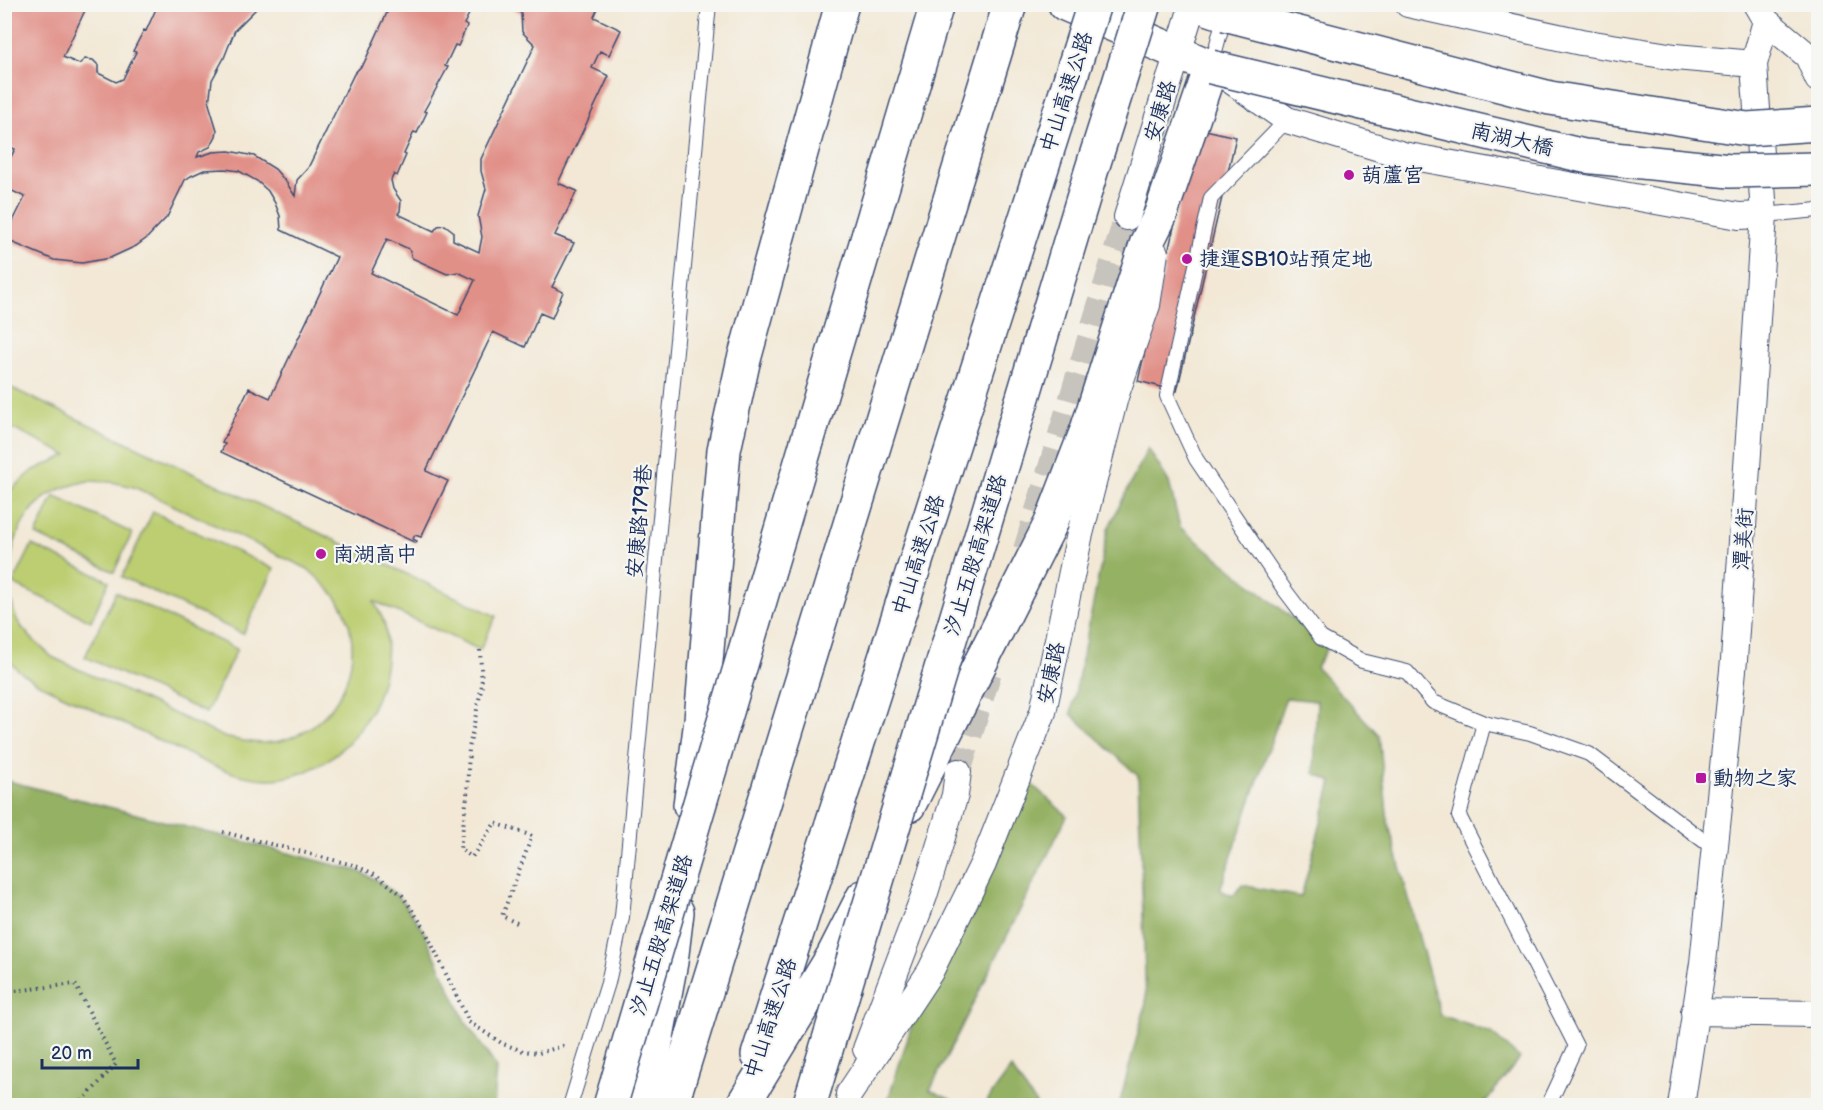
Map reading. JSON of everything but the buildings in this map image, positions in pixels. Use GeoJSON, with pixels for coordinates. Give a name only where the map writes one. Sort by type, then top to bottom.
{"type":"FeatureCollection","features":[{"type":"Feature","properties":{"kind":"main road"},"geometry":{"type":"LineString","coordinates":[[644,1106],[671,962],[699,731],[724,450],[743,363],[842,4]]}},
{"type":"Feature","properties":{"kind":"main road","name":"汐止五股高架道路"},"geometry":{"type":"LineString","coordinates":[[610,1106],[937,4]]}},
{"type":"Feature","properties":{"kind":"main road"},"geometry":{"type":"LineString","coordinates":[[671,1106],[1010,4]]}},
{"type":"Feature","properties":{"kind":"main road","name":"南湖大橋"},"geometry":{"type":"LineString","coordinates":[[1065,4],[1211,67],[1584,156],[1730,171],[1818,169]]}},
{"type":"Feature","properties":{"kind":"main road","name":"中山高速公路"},"geometry":{"type":"LineString","coordinates":[[742,1106],[1094,4]]}},
{"type":"Feature","properties":{"kind":"main road","name":"汐止五股高架道路"},"geometry":{"type":"LineString","coordinates":[[809,1106],[1091,172],[1144,4]]}},
{"type":"Feature","properties":{"kind":"main road"},"geometry":{"type":"LineString","coordinates":[[1212,7],[1550,98],[1747,129],[1818,124]]}},
{"type":"Feature","properties":{"kind":"main road"},"geometry":{"type":"LineString","coordinates":[[742,1106],[833,956],[1051,523],[1087,430],[1147,242],[1160,216],[1211,67]]}},
{"type":"Feature","properties":{"kind":"street"},"geometry":{"type":"LineString","coordinates":[[1408,4],[1581,42],[1674,57],[1754,64]]}},
{"type":"Feature","properties":{"kind":"street","name":"安康路"},"geometry":{"type":"LineString","coordinates":[[1126,217],[1178,53],[1212,7]]}},
{"type":"Feature","properties":{"kind":"street"},"geometry":{"type":"LineString","coordinates":[[1761,13],[1808,56],[1818,80]]}},
{"type":"Feature","properties":{"kind":"street","name":"潭美街"},"geometry":{"type":"LineString","coordinates":[[1681,1106],[1703,963],[1735,648],[1764,215],[1754,64],[1761,13]]}},
{"type":"Feature","properties":{"kind":"street"},"geometry":{"type":"LineString","coordinates":[[1211,67],[1287,120],[1403,155],[1739,216],[1764,215]]}},
{"type":"Feature","properties":{"kind":"street","name":"安康路"},"geometry":{"type":"LineString","coordinates":[[847,1100],[930,972],[983,864],[1043,712],[1079,538],[1115,398],[1148,306],[1160,216]]}},
{"type":"Feature","properties":{"kind":"street","name":"安康路"},"geometry":{"type":"LineString","coordinates":[[847,1100],[924,896],[955,795],[958,772]]}},
{"type":"Feature","properties":{"kind":"street"},"geometry":{"type":"LineString","coordinates":[[1694,1012],[1818,1014]]}},
{"type":"Feature","properties":{"kind":"lane","name":"安康路179巷"},"geometry":{"type":"LineString","coordinates":[[570,1106],[608,982],[622,917],[709,4]]}},
{"type":"Feature","properties":{"kind":"lane"},"geometry":{"type":"LineString","coordinates":[[1211,67],[1212,7]]}},
{"type":"Feature","properties":{"kind":"lane"},"geometry":{"type":"LineString","coordinates":[[1287,120],[1211,198],[1167,396],[1196,459],[1284,589],[1321,638],[1362,661],[1407,672],[1433,702],[1484,723],[1530,732],[1588,754],[1716,850]]}},
{"type":"Feature","properties":{"kind":"lane"},"geometry":{"type":"LineString","coordinates":[[1764,215],[1818,210]]}},
{"type":"Feature","properties":{"kind":"lane"},"geometry":{"type":"LineString","coordinates":[[1484,723],[1459,816],[1576,1046],[1548,1106]]}},
{"type":"Feature","properties":{"kind":"path"},"geometry":{"type":"LineString","coordinates":[[480,650],[483,685],[469,748],[467,796],[460,849],[472,857],[495,823],[532,836],[502,916],[519,924]]}},
{"type":"Feature","properties":{"kind":"path"},"geometry":{"type":"LineString","coordinates":[[223,832],[353,865],[375,874],[402,895],[423,926],[468,1022],[503,1044],[523,1052],[539,1053],[591,1037]]}},
{"type":"Feature","properties":{"kind":"path"},"geometry":{"type":"LineString","coordinates":[[4,992],[75,984],[116,1064],[78,1106]]}},
{"type":"Feature","properties":{"kind":"green space"},"geometry":{"type":"Polygon","coordinates":[[[5,385],[496,616],[480,650],[374,601],[385,626],[387,651],[383,676],[376,700],[364,723],[348,742],[329,759],[307,771],[282,778],[255,778],[211,765],[39,684],[18,670],[5,656],[5,495],[34,470],[67,455],[5,425],[5,385]],[[88,481],[61,489],[38,504],[27,517],[18,533],[10,568],[12,603],[17,620],[24,630],[52,657],[224,737],[256,743],[279,741],[305,731],[320,719],[343,689],[352,653],[351,634],[346,615],[330,590],[308,569],[134,487],[112,482],[88,481]]]}},
{"type":"Feature","properties":{"kind":"green space"},"geometry":{"type":"Polygon","coordinates":[[[1148,448],[1169,482],[1180,527],[1328,647],[1316,667],[1379,735],[1388,822],[1440,1015],[1491,1033],[1520,1058],[1483,1105],[1119,1105],[1146,1003],[1138,776],[1071,714],[1108,529],[1148,448]],[[1286,698],[1220,890],[1233,896],[1242,885],[1301,897],[1332,782],[1314,773],[1317,701],[1286,698]]]}},
{"type":"Feature","properties":{"kind":"green space"},"geometry":{"type":"Polygon","coordinates":[[[54,496],[132,533],[114,572],[36,535],[54,496]]]}},
{"type":"Feature","properties":{"kind":"green space"},"geometry":{"type":"Polygon","coordinates":[[[153,512],[274,569],[243,634],[122,577],[153,512]]]}},
{"type":"Feature","properties":{"kind":"green space"},"geometry":{"type":"Polygon","coordinates":[[[32,545],[109,581],[91,621],[13,584],[32,545]]]}},
{"type":"Feature","properties":{"kind":"green space"},"geometry":{"type":"Polygon","coordinates":[[[116,592],[237,649],[206,713],[85,657],[116,592]]]}},
{"type":"Feature","properties":{"kind":"green space"},"geometry":{"type":"Polygon","coordinates":[[[4,780],[358,871],[378,881],[399,897],[422,928],[465,1021],[497,1068],[494,1105],[5,1105],[4,780]]]}},
{"type":"Feature","properties":{"kind":"green space"},"geometry":{"type":"Polygon","coordinates":[[[1027,780],[1067,816],[930,1090],[963,1105],[886,1106],[922,993],[1027,780]]]}},
{"type":"Feature","properties":{"kind":"green space"},"geometry":{"type":"Polygon","coordinates":[[[1011,1068],[1037,1105],[984,1105],[1011,1068]]]}},
{"type":"Feature","properties":{"kind":"tunnel"},"geometry":{"type":"LineString","coordinates":[[1026,550],[1127,217]]}},
{"type":"Feature","properties":{"kind":"tunnel"},"geometry":{"type":"LineString","coordinates":[[958,772],[990,668]]}},
{"type":"Feature","properties":{"kind":"place","name":"葫蘆宮"},"geometry":{"type":"Point","coordinates":[1349,175]}},
{"type":"Feature","properties":{"kind":"place","name":"捷運SB10站預定地"},"geometry":{"type":"Point","coordinates":[1187,259]}},
{"type":"Feature","properties":{"kind":"place","name":"南湖高中"},"geometry":{"type":"Point","coordinates":[321,554]}},
{"type":"Feature","properties":{"kind":"place","name":"動物之家"},"geometry":{"type":"Point","coordinates":[1701,778]}}]}
